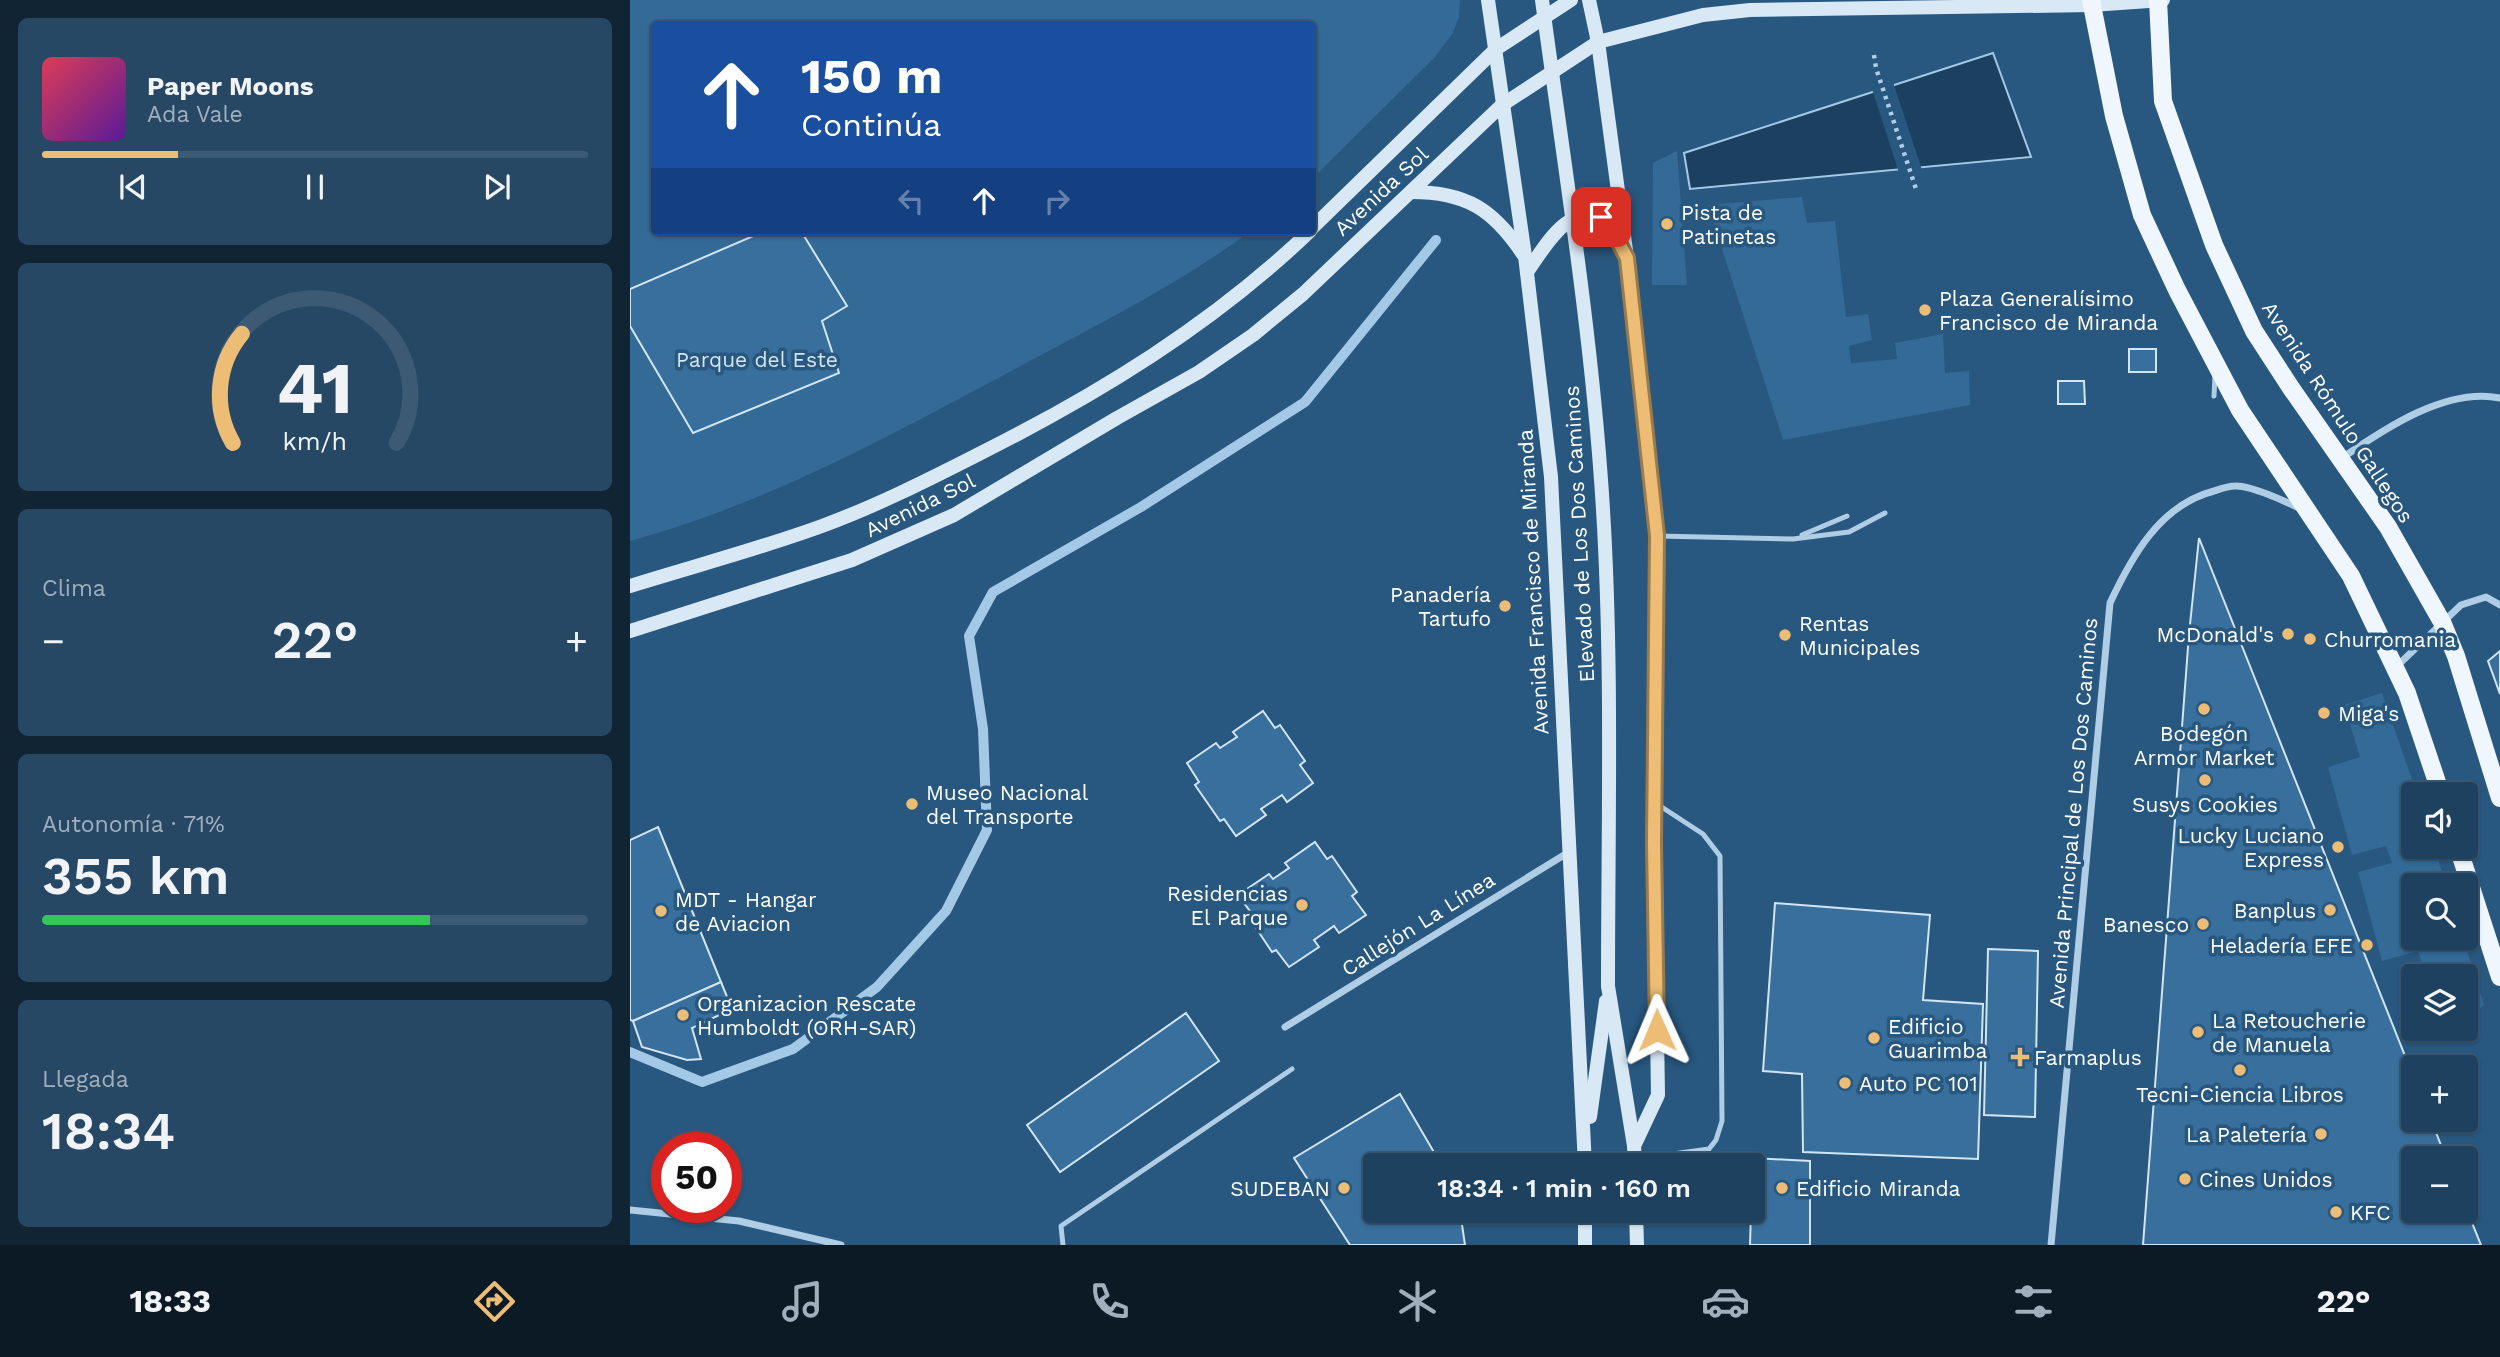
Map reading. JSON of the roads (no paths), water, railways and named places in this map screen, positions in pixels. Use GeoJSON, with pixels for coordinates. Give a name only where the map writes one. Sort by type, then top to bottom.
{"type":"FeatureCollection","features":[{"type":"Feature","properties":{"kind":"main road","name":"Avenida Francisco de Miranda"},"geometry":{"type":"LineString","coordinates":[[1488,0],[1525,256],[1551,477],[1586,1153]]}},
{"type":"Feature","properties":{"kind":"main road","name":"Elevado de Los Dos Caminos"},"geometry":{"type":"LineString","coordinates":[[1542,0],[1591,365],[1602,495],[1608,641],[1608,986],[1587,1153]]}},
{"type":"Feature","properties":{"kind":"main road","name":"Avenida Sol"},"geometry":{"type":"LineString","coordinates":[[1316,225],[1496,49],[1571,0]]}},
{"type":"Feature","properties":{"kind":"main road"},"geometry":{"type":"LineString","coordinates":[[1589,0],[1598,43],[1627,258],[1657,536],[1654,802],[1658,1095],[1636,1153]]}},
{"type":"Feature","properties":{"kind":"main road","name":"Avenida Sol"},"geometry":{"type":"LineString","coordinates":[[630,631],[852,560],[954,515],[1199,372],[1253,335],[1303,294],[1502,105],[1598,43],[1703,15],[1750,10],[2159,0]]}},
{"type":"Feature","properties":{"kind":"main road","name":"Avenida Rómulo Gallegos"},"geometry":{"type":"LineString","coordinates":[[2159,0],[2163,102],[2214,245],[2255,331],[2291,388],[2388,527],[2442,622],[2456,656],[2500,798]]}},
{"type":"Feature","properties":{"kind":"main road"},"geometry":{"type":"LineString","coordinates":[[2092,2],[2114,116],[2142,215],[2216,365],[2260,442],[2351,576],[2396,666],[2437,782]]}},
{"type":"Feature","properties":{"kind":"main road"},"geometry":{"type":"LineString","coordinates":[[1411,192],[1435,192],[1461,199],[1484,210],[1507,229],[1525,256]]}},
{"type":"Feature","properties":{"kind":"main road"},"geometry":{"type":"LineString","coordinates":[[1527,272],[1558,229],[1578,217],[1594,216],[1606,220],[1627,258]]}},
{"type":"Feature","properties":{"kind":"main road","name":"Avenida Sol"},"geometry":{"type":"LineString","coordinates":[[630,586],[821,526],[903,493],[1035,426],[1090,396],[1165,347],[1230,300],[1306,235]]}},
{"type":"Feature","properties":{"kind":"main road"},"geometry":{"type":"LineString","coordinates":[[2462,859],[2500,977]]}},
{"type":"Feature","properties":{"kind":"main road","name":"Elevado de Los Dos Caminos"},"geometry":{"type":"LineString","coordinates":[[1608,986],[1633,1153]]}},
{"type":"Feature","properties":{"kind":"main road"},"geometry":{"type":"LineString","coordinates":[[1585,1223],[1585,1245]]}},
{"type":"Feature","properties":{"kind":"main road"},"geometry":{"type":"LineString","coordinates":[[1636,1223],[1637,1245]]}},
{"type":"Feature","properties":{"kind":"street"},"geometry":{"type":"LineString","coordinates":[[2341,458],[2401,420],[2430,407],[2460,399],[2500,398]]}},
{"type":"Feature","properties":{"kind":"street","name":"Avenida Principal de Los Dos Caminos"},"geometry":{"type":"LineString","coordinates":[[2051,1245],[2110,603],[2123,575],[2154,528],[2176,508],[2202,494],[2236,485],[2276,497],[2311,514]]}},
{"type":"Feature","properties":{"kind":"street"},"geometry":{"type":"LineString","coordinates":[[2396,666],[2461,605],[2486,597],[2500,603]]}},
{"type":"Feature","properties":{"kind":"street","name":"Callejón La Línea"},"geometry":{"type":"LineString","coordinates":[[1284,1027],[1570,852]]}},
{"type":"Feature","properties":{"kind":"street"},"geometry":{"type":"LineString","coordinates":[[630,1210],[739,1221],[841,1245]]}},
{"type":"Feature","properties":{"kind":"lane"},"geometry":{"type":"LineString","coordinates":[[2214,396],[2216,365]]}},
{"type":"Feature","properties":{"kind":"lane"},"geometry":{"type":"LineString","coordinates":[[1657,536],[1793,539],[1849,532],[1885,513]]}},
{"type":"Feature","properties":{"kind":"lane"},"geometry":{"type":"LineString","coordinates":[[1793,539],[1847,516]]}},
{"type":"Feature","properties":{"kind":"lane"},"geometry":{"type":"LineString","coordinates":[[1654,802],[1703,834],[1720,856],[1722,1121],[1716,1140],[1709,1149],[1672,1153]]}},
{"type":"Feature","properties":{"kind":"lane"},"geometry":{"type":"LineString","coordinates":[[1063,1245],[1061,1226],[1292,1069]]}},
{"type":"Feature","properties":{"kind":"waterway"},"geometry":{"type":"LineString","coordinates":[[630,1052],[702,1082],[793,1049],[877,987],[946,911],[987,830],[983,729],[969,636],[993,592],[1141,507],[1305,402],[1436,240]]}},
{"type":"Feature","properties":{"kind":"place","name":"Pista de Patinetas"},"geometry":{"type":"Point","coordinates":[1667,224]}},
{"type":"Feature","properties":{"kind":"place","name":"Plaza Generalísimo Francisco de Miranda"},"geometry":{"type":"Point","coordinates":[1925,310]}},
{"type":"Feature","properties":{"kind":"place","name":"Panadería Tartufo"},"geometry":{"type":"Point","coordinates":[1505,606]}},
{"type":"Feature","properties":{"kind":"place","name":"McDonald's"},"geometry":{"type":"Point","coordinates":[2288,634]}},
{"type":"Feature","properties":{"kind":"place","name":"Rentas Municipales"},"geometry":{"type":"Point","coordinates":[1785,635]}},
{"type":"Feature","properties":{"kind":"place","name":"Churromania"},"geometry":{"type":"Point","coordinates":[2310,639]}},
{"type":"Feature","properties":{"kind":"place","name":"Bodegón Armor Market"},"geometry":{"type":"Point","coordinates":[2204,709]}},
{"type":"Feature","properties":{"kind":"place","name":"Miga's"},"geometry":{"type":"Point","coordinates":[2324,713]}},
{"type":"Feature","properties":{"kind":"place","name":"Susys Cookies"},"geometry":{"type":"Point","coordinates":[2205,780]}},
{"type":"Feature","properties":{"kind":"place","name":"Museo Nacional del Transporte"},"geometry":{"type":"Point","coordinates":[912,804]}},
{"type":"Feature","properties":{"kind":"place","name":"Lucky Luciano Express"},"geometry":{"type":"Point","coordinates":[2338,847]}},
{"type":"Feature","properties":{"kind":"place","name":"Residencias El Parque"},"geometry":{"type":"Point","coordinates":[1302,905]}},
{"type":"Feature","properties":{"kind":"place","name":"Banplus"},"geometry":{"type":"Point","coordinates":[2330,910]}},
{"type":"Feature","properties":{"kind":"place","name":"MDT - Hangar de Aviacion"},"geometry":{"type":"Point","coordinates":[661,911]}},
{"type":"Feature","properties":{"kind":"place","name":"Banesco"},"geometry":{"type":"Point","coordinates":[2203,924]}},
{"type":"Feature","properties":{"kind":"place","name":"Heladería EFE"},"geometry":{"type":"Point","coordinates":[2367,945]}},
{"type":"Feature","properties":{"kind":"place","name":"Organizacion Rescate Humboldt (ORH-SAR)"},"geometry":{"type":"Point","coordinates":[683,1015]}},
{"type":"Feature","properties":{"kind":"place","name":"La Retoucherie de Manuela"},"geometry":{"type":"Point","coordinates":[2198,1032]}},
{"type":"Feature","properties":{"kind":"place","name":"Edificio Guarimba"},"geometry":{"type":"Point","coordinates":[1874,1038]}},
{"type":"Feature","properties":{"kind":"place","name":"Farmaplus"},"geometry":{"type":"Point","coordinates":[2020,1057]}},
{"type":"Feature","properties":{"kind":"place","name":"Tecni-Ciencia Libros"},"geometry":{"type":"Point","coordinates":[2240,1070]}},
{"type":"Feature","properties":{"kind":"place","name":"Auto PC 101"},"geometry":{"type":"Point","coordinates":[1845,1083]}},
{"type":"Feature","properties":{"kind":"place","name":"La Paletería"},"geometry":{"type":"Point","coordinates":[2321,1134]}},
{"type":"Feature","properties":{"kind":"place","name":"Cines Unidos"},"geometry":{"type":"Point","coordinates":[2185,1179]}},
{"type":"Feature","properties":{"kind":"place","name":"SUDEBAN"},"geometry":{"type":"Point","coordinates":[1344,1188]}},
{"type":"Feature","properties":{"kind":"place","name":"Edificio Miranda"},"geometry":{"type":"Point","coordinates":[1782,1188]}},
{"type":"Feature","properties":{"kind":"place","name":"KFC"},"geometry":{"type":"Point","coordinates":[2336,1212]}},
{"type":"Feature","properties":{"kind":"park label","name":"Parque del Este"},"geometry":{"type":"Point","coordinates":[757,359]}}]}
